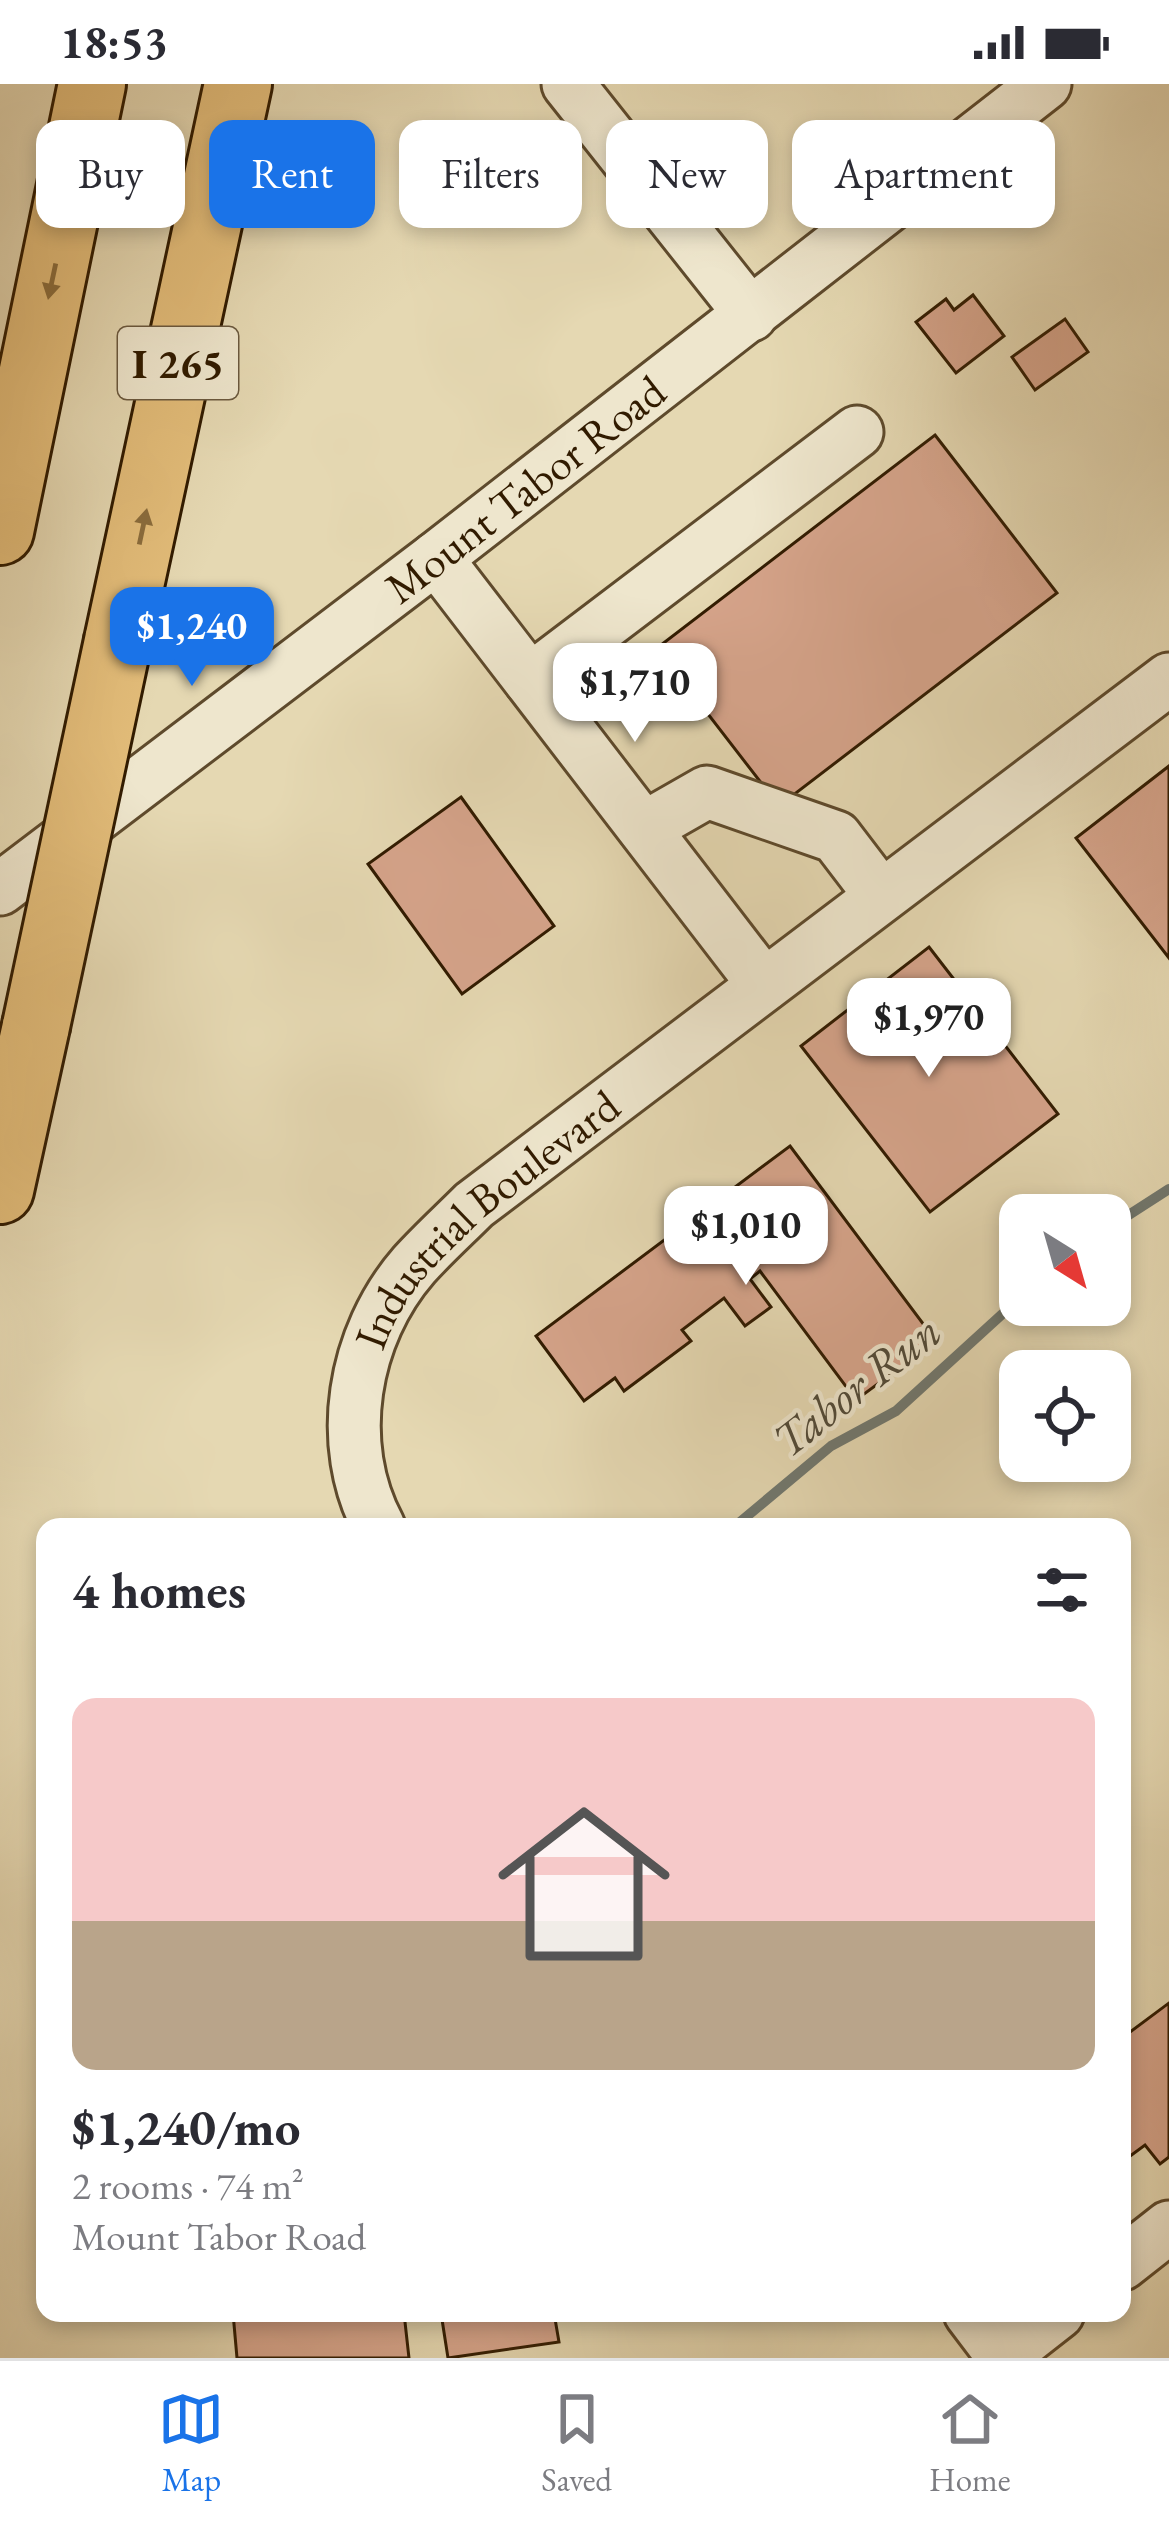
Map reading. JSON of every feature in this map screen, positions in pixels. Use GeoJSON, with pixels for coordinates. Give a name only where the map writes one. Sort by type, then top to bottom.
{"type":"FeatureCollection","features":[{"type":"Feature","properties":{"kind":"highway"},"geometry":{"type":"LineString","coordinates":[[0,531],[92,84]]}},
{"type":"Feature","properties":{"kind":"highway","name":"I 265"},"geometry":{"type":"LineString","coordinates":[[0,1190],[238,84]]}},
{"type":"Feature","properties":{"kind":"street"},"geometry":{"type":"LineString","coordinates":[[568,84],[751,315]]}},
{"type":"Feature","properties":{"kind":"street","name":"Mount Tabor Road"},"geometry":{"type":"LineString","coordinates":[[0,889],[436,558],[1045,84]]}},
{"type":"Feature","properties":{"kind":"street"},"geometry":{"type":"LineString","coordinates":[[530,680],[857,432]]}},
{"type":"Feature","properties":{"kind":"street"},"geometry":{"type":"LineString","coordinates":[[436,558],[764,985]]}},
{"type":"Feature","properties":{"kind":"street","name":"Industrial Boulevard"},"geometry":{"type":"LineString","coordinates":[[375,1518],[358,1468],[353,1424],[358,1382],[369,1341],[412,1267],[474,1205],[1169,679]]}},
{"type":"Feature","properties":{"kind":"street"},"geometry":{"type":"LineString","coordinates":[[644,828],[707,792],[836,837],[881,896]]}},
{"type":"Feature","properties":{"kind":"street"},"geometry":{"type":"LineString","coordinates":[[1131,2257],[1169,2227]]}},
{"type":"Feature","properties":{"kind":"street"},"geometry":{"type":"LineString","coordinates":[[977,2322],[1004,2357],[1047,2322]]}},
{"type":"Feature","properties":{"kind":"building"},"geometry":{"type":"Polygon","coordinates":[[[973,295],[1004,336],[956,373],[916,322],[946,299],[954,310],[973,295]]]}},
{"type":"Feature","properties":{"kind":"building"},"geometry":{"type":"Polygon","coordinates":[[[1065,319],[1088,352],[1035,390],[1012,357],[1065,319]]]}},
{"type":"Feature","properties":{"kind":"building"},"geometry":{"type":"Polygon","coordinates":[[[935,435],[1057,593],[779,806],[657,648],[935,435]]]}},
{"type":"Feature","properties":{"kind":"building"},"geometry":{"type":"Polygon","coordinates":[[[1169,766],[1169,958],[1076,838],[1169,766]]]}},
{"type":"Feature","properties":{"kind":"building"},"geometry":{"type":"Polygon","coordinates":[[[461,797],[554,926],[462,994],[368,864],[461,797]]]}},
{"type":"Feature","properties":{"kind":"building"},"geometry":{"type":"Polygon","coordinates":[[[929,947],[1058,1114],[930,1212],[801,1046],[929,947]]]}},
{"type":"Feature","properties":{"kind":"building"},"geometry":{"type":"Polygon","coordinates":[[[790,1146],[936,1341],[856,1400],[760,1271],[750,1279],[771,1307],[745,1326],[724,1298],[682,1330],[691,1341],[624,1391],[615,1378],[584,1401],[536,1336],[790,1146]]]}},
{"type":"Feature","properties":{"kind":"building"},"geometry":{"type":"Polygon","coordinates":[[[1169,2003],[1169,2157],[1160,2164],[1145,2145],[1131,2155],[1131,2031],[1169,2003]]]}},
{"type":"Feature","properties":{"kind":"building"},"geometry":{"type":"Polygon","coordinates":[[[234,2322],[405,2322],[409,2358],[237,2358],[234,2322]]]}},
{"type":"Feature","properties":{"kind":"building"},"geometry":{"type":"Polygon","coordinates":[[[442,2322],[556,2322],[559,2342],[448,2358],[442,2322]]]}},
{"type":"Feature","properties":{"kind":"waterway","name":"Tabor Run"},"geometry":{"type":"LineString","coordinates":[[1131,1213],[1169,1189]]}},
{"type":"Feature","properties":{"kind":"waterway","name":"Tabor Run"},"geometry":{"type":"LineString","coordinates":[[745,1518],[831,1446],[896,1411],[999,1317]]}}]}
